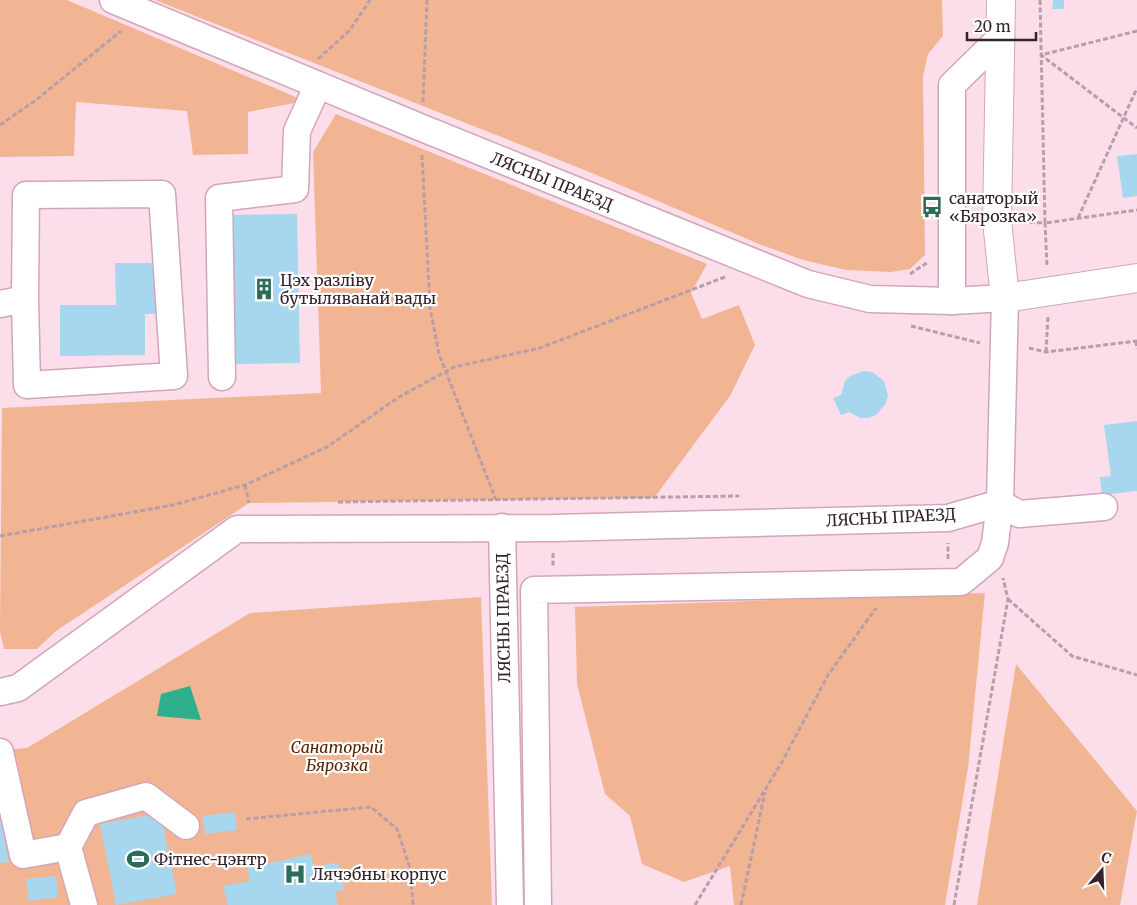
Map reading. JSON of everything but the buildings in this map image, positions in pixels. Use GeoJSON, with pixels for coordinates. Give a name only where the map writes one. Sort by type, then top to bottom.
{"type":"FeatureCollection","features":[{"type":"Feature","properties":{"kind":"main road"},"geometry":{"type":"LineString","coordinates":[[1001,0],[997,221],[1005,298],[1137,278]]}},
{"type":"Feature","properties":{"kind":"street","name":"ЛЯСНЫ ПРАЕЗД"},"geometry":{"type":"LineString","coordinates":[[113,0],[318,85],[422,138],[808,284],[870,299],[952,301],[1005,298]]}},
{"type":"Feature","properties":{"kind":"street"},"geometry":{"type":"LineString","coordinates":[[952,301],[952,86],[1001,37]]}},
{"type":"Feature","properties":{"kind":"street"},"geometry":{"type":"LineString","coordinates":[[222,377],[219,198],[295,189],[297,131],[318,85]]}},
{"type":"Feature","properties":{"kind":"street"},"geometry":{"type":"LineString","coordinates":[[162,194],[174,376],[27,385],[12,301],[26,195],[162,194]]}},
{"type":"Feature","properties":{"kind":"street"},"geometry":{"type":"LineString","coordinates":[[1005,298],[1000,503],[1020,514],[1104,507]]}},
{"type":"Feature","properties":{"kind":"street","name":"ЛЯСНЫ ПРАЕЗД"},"geometry":{"type":"LineString","coordinates":[[510,905],[502,527],[948,518],[1000,503],[995,543],[990,558],[960,582],[534,590],[538,905]]}},
{"type":"Feature","properties":{"kind":"street"},"geometry":{"type":"LineString","coordinates":[[0,692],[18,688],[237,529],[502,527]]}},
{"type":"Feature","properties":{"kind":"street"},"geometry":{"type":"LineString","coordinates":[[2,767],[24,855],[68,847]]}},
{"type":"Feature","properties":{"kind":"street"},"geometry":{"type":"LineString","coordinates":[[84,905],[68,847],[86,813],[146,796],[186,826]]}},
{"type":"Feature","properties":{"kind":"path"},"geometry":{"type":"LineString","coordinates":[[285,72],[316,60],[350,30],[370,0]]}},
{"type":"Feature","properties":{"kind":"path"},"geometry":{"type":"LineString","coordinates":[[427,0],[422,138],[430,308],[439,354],[496,500]]}},
{"type":"Feature","properties":{"kind":"path"},"geometry":{"type":"LineString","coordinates":[[1040,0],[1046,223],[1137,210]]}},
{"type":"Feature","properties":{"kind":"path"},"geometry":{"type":"LineString","coordinates":[[0,125],[36,100],[128,26]]}},
{"type":"Feature","properties":{"kind":"path"},"geometry":{"type":"LineString","coordinates":[[1041,55],[1137,31]]}},
{"type":"Feature","properties":{"kind":"path"},"geometry":{"type":"LineString","coordinates":[[1041,55],[1137,128]]}},
{"type":"Feature","properties":{"kind":"path"},"geometry":{"type":"LineString","coordinates":[[1077,219],[1137,88]]}},
{"type":"Feature","properties":{"kind":"path"},"geometry":{"type":"LineString","coordinates":[[0,536],[173,505],[245,485],[327,447],[399,397],[454,367],[540,348],[733,274]]}},
{"type":"Feature","properties":{"kind":"path"},"geometry":{"type":"LineString","coordinates":[[1046,352],[1136,341],[1137,349]]}},
{"type":"Feature","properties":{"kind":"path"},"geometry":{"type":"LineString","coordinates":[[245,485],[249,503],[259,503]]}},
{"type":"Feature","properties":{"kind":"path"},"geometry":{"type":"LineString","coordinates":[[328,502],[742,496]]}},
{"type":"Feature","properties":{"kind":"path"},"geometry":{"type":"LineString","coordinates":[[954,905],[1008,599],[1072,656],[1137,675]]}},
{"type":"Feature","properties":{"kind":"path"},"geometry":{"type":"LineString","coordinates":[[695,905],[766,789],[828,675],[879,604]]}},
{"type":"Feature","properties":{"kind":"path"},"geometry":{"type":"LineString","coordinates":[[741,905],[766,789]]}},
{"type":"Feature","properties":{"kind":"path"},"geometry":{"type":"LineString","coordinates":[[246,819],[371,807],[397,829],[410,868],[413,905]]}},
{"type":"Feature","properties":{"kind":"green space"},"geometry":{"type":"Polygon","coordinates":[[[0,0],[67,0],[305,101],[248,112],[248,154],[193,155],[187,111],[76,102],[74,156],[0,157],[0,0]]]}},
{"type":"Feature","properties":{"kind":"green space"},"geometry":{"type":"Polygon","coordinates":[[[155,0],[942,0],[943,36],[928,54],[923,76],[925,255],[910,269],[891,272],[846,270],[803,260],[759,244],[587,171],[155,0]]]}},
{"type":"Feature","properties":{"kind":"green space"},"geometry":{"type":"Polygon","coordinates":[[[336,114],[707,264],[691,293],[702,319],[739,305],[755,345],[730,396],[654,498],[249,503],[56,631],[37,649],[4,649],[0,632],[2,408],[321,393],[313,152],[336,114]]]}},
{"type":"Feature","properties":{"kind":"green space"},"geometry":{"type":"Polygon","coordinates":[[[985,593],[968,768],[945,905],[734,905],[730,866],[684,882],[642,864],[630,816],[605,794],[577,684],[575,607],[985,593]]]}},
{"type":"Feature","properties":{"kind":"green space","name":"Санаторый Бярозка"},"geometry":{"type":"Polygon","coordinates":[[[481,597],[492,905],[0,905],[0,750],[27,748],[250,613],[481,597]]]}},
{"type":"Feature","properties":{"kind":"green space"},"geometry":{"type":"Polygon","coordinates":[[[1016,664],[1137,811],[1120,905],[977,905],[1016,664]]]}},
{"type":"Feature","properties":{"kind":"shaded area"},"geometry":{"type":"Polygon","coordinates":[[[190,686],[201,720],[157,716],[161,694],[190,686]]]}},
{"type":"Feature","properties":{"kind":"place","name":"санаторый «Бярозка»"},"geometry":{"type":"Point","coordinates":[932,207]}},
{"type":"Feature","properties":{"kind":"place","name":"Цэх разліву бутыляванай вады"},"geometry":{"type":"Point","coordinates":[264,289]}},
{"type":"Feature","properties":{"kind":"place","name":"Фітнес-цэнтр"},"geometry":{"type":"Point","coordinates":[138,859]}},
{"type":"Feature","properties":{"kind":"place","name":"Лячэбны корпус"},"geometry":{"type":"Point","coordinates":[295,874]}}]}
